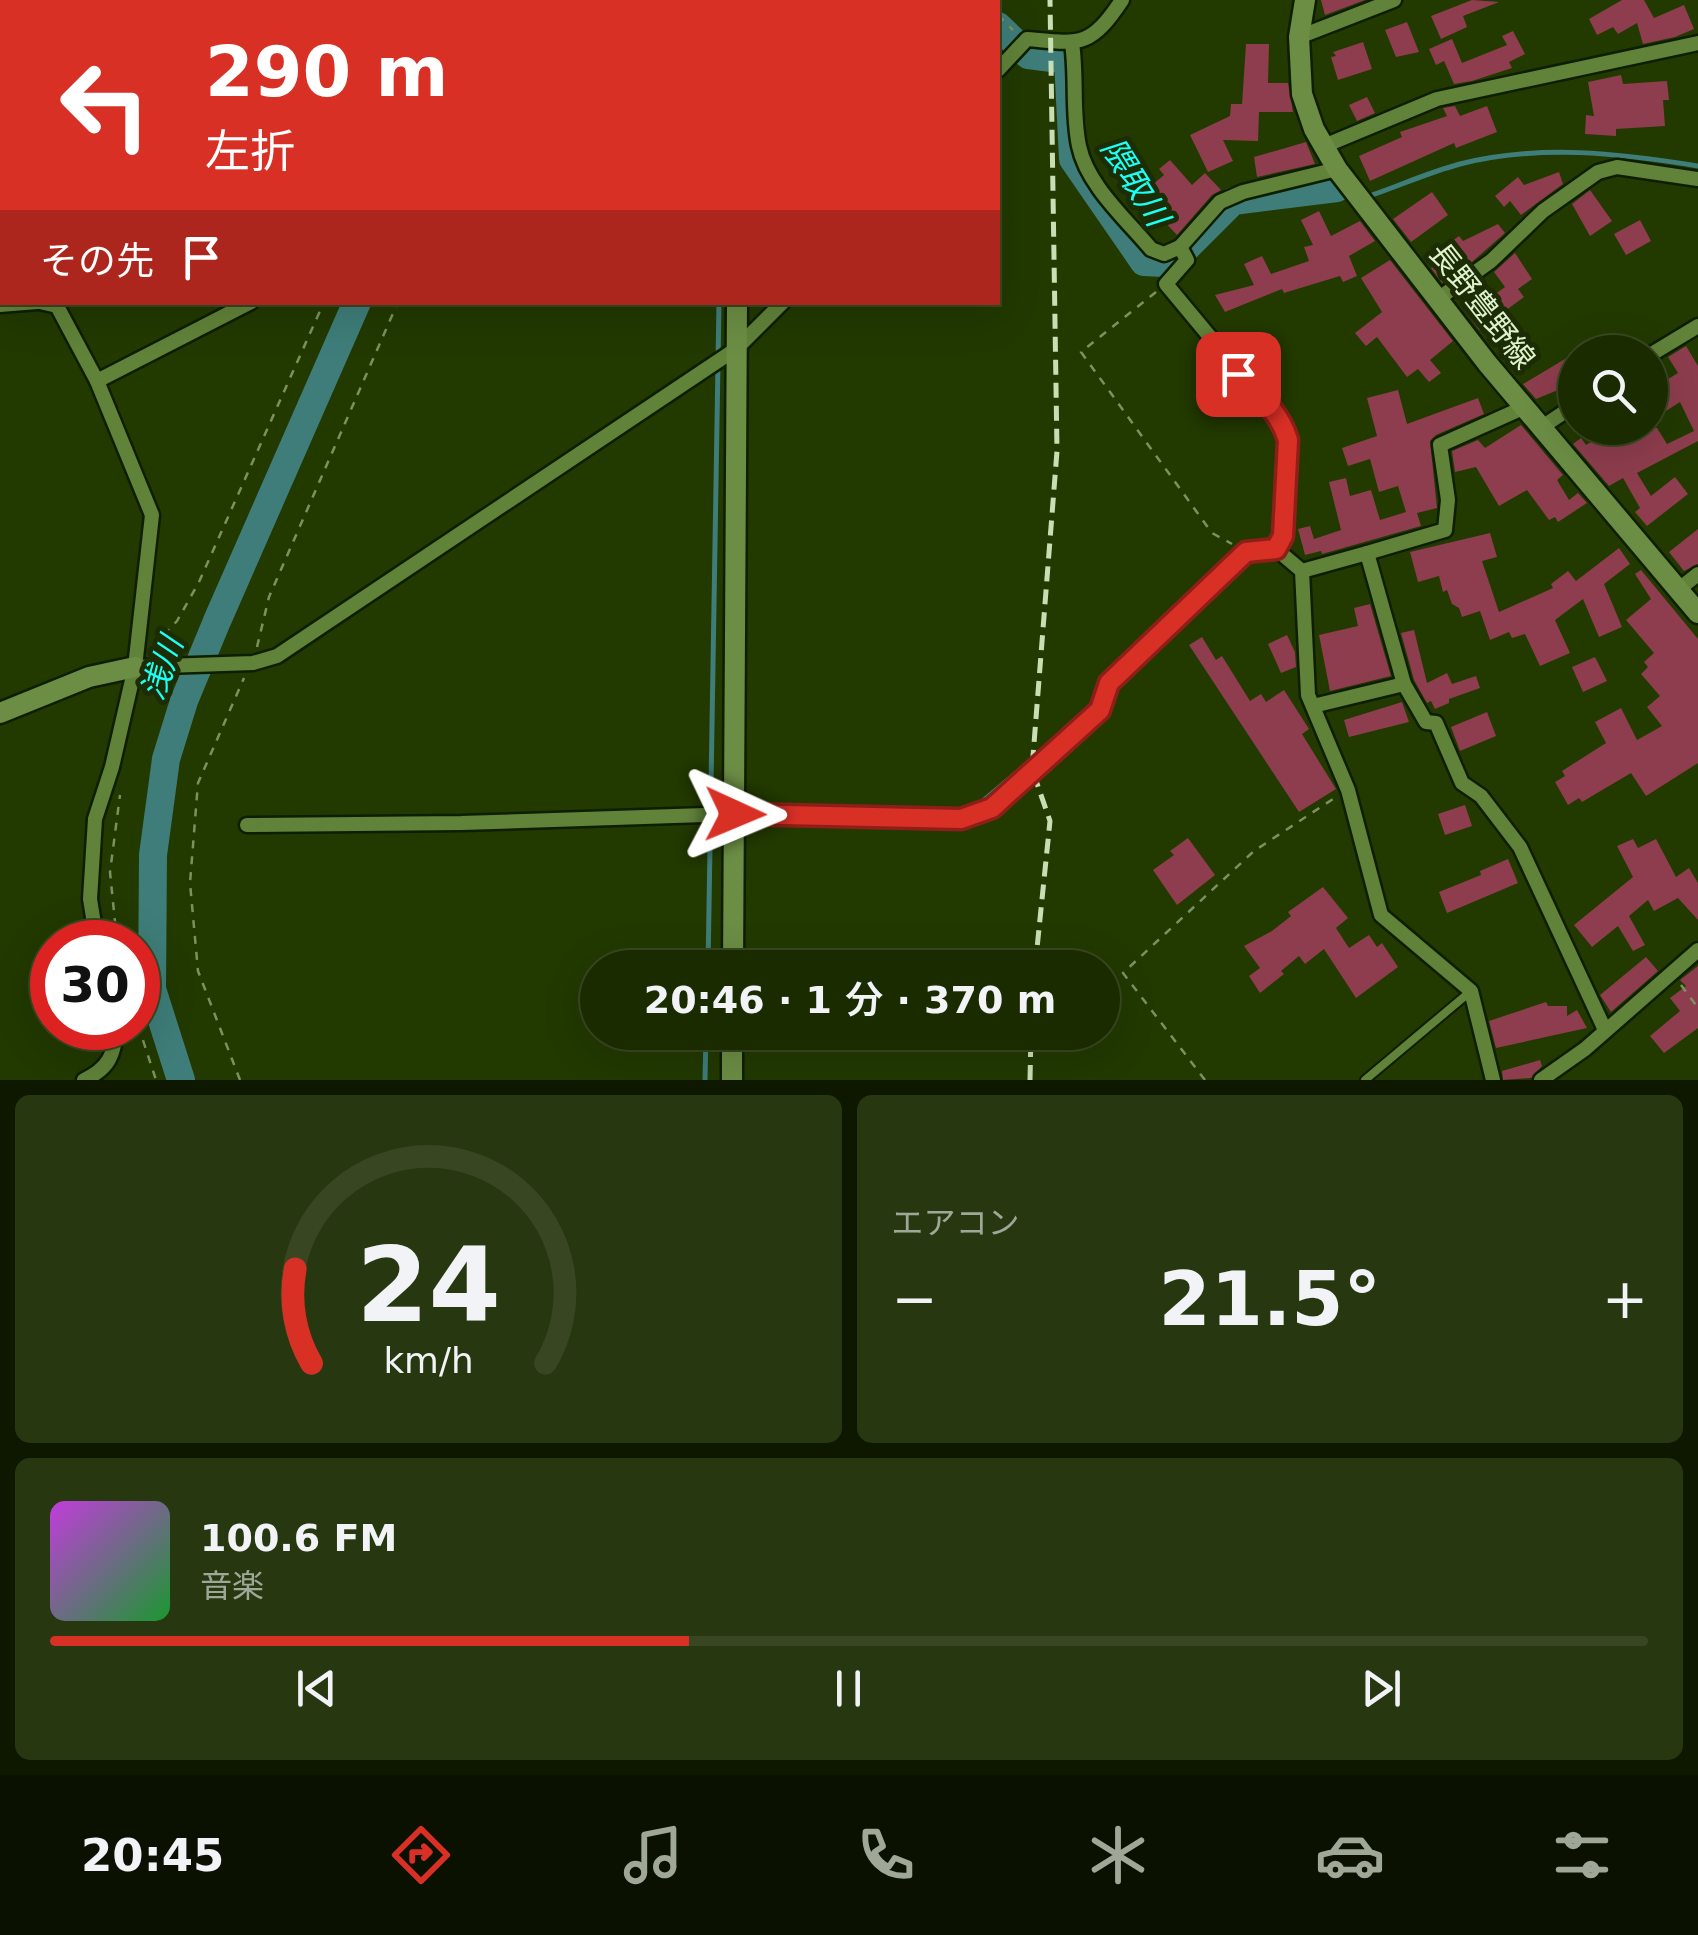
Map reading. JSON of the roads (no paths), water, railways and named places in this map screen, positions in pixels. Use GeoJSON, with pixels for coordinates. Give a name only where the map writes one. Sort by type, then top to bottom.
{"type":"FeatureCollection","features":[{"type":"Feature","properties":{"kind":"street"},"geometry":{"type":"LineString","coordinates":[[1000,68],[1022,45],[1089,40],[1122,0]]}},
{"type":"Feature","properties":{"kind":"street","name":"長野豊野線"},"geometry":{"type":"LineString","coordinates":[[1305,0],[1299,37],[1302,94],[1337,169],[1525,407],[1698,612]]}},
{"type":"Feature","properties":{"kind":"street"},"geometry":{"type":"LineString","coordinates":[[1299,37],[1394,0]]}},
{"type":"Feature","properties":{"kind":"street"},"geometry":{"type":"LineString","coordinates":[[1324,146],[1437,98],[1698,42]]}},
{"type":"Feature","properties":{"kind":"street"},"geometry":{"type":"LineString","coordinates":[[1072,43],[1080,150],[1091,176],[1150,249],[1164,254],[1182,251],[1220,202],[1243,192],[1337,169]]}},
{"type":"Feature","properties":{"kind":"street"},"geometry":{"type":"LineString","coordinates":[[1438,299],[1491,262],[1543,211],[1598,172],[1617,167],[1698,179]]}},
{"type":"Feature","properties":{"kind":"street"},"geometry":{"type":"LineString","coordinates":[[1182,251],[1187,260],[1166,284],[1284,426],[1288,440],[1283,536],[1276,549]]}},
{"type":"Feature","properties":{"kind":"street"},"geometry":{"type":"LineString","coordinates":[[52,305],[57,306],[96,381],[152,515],[135,667],[112,767],[95,820],[90,899],[93,920]]}},
{"type":"Feature","properties":{"kind":"street"},"geometry":{"type":"LineString","coordinates":[[96,381],[245,305]]}},
{"type":"Feature","properties":{"kind":"street"},"geometry":{"type":"LineString","coordinates":[[733,950],[737,305]]}},
{"type":"Feature","properties":{"kind":"street"},"geometry":{"type":"LineString","coordinates":[[0,713],[88,677],[135,667],[249,663],[278,656],[736,350],[780,305]]}},
{"type":"Feature","properties":{"kind":"street"},"geometry":{"type":"LineString","coordinates":[[1668,344],[1698,327]]}},
{"type":"Feature","properties":{"kind":"street"},"geometry":{"type":"LineString","coordinates":[[1302,570],[1445,530],[1448,500],[1440,445],[1525,407]]}},
{"type":"Feature","properties":{"kind":"street"},"geometry":{"type":"LineString","coordinates":[[1542,427],[1558,416]]}},
{"type":"Feature","properties":{"kind":"street"},"geometry":{"type":"LineString","coordinates":[[247,825],[461,824],[735,814],[961,819],[992,808],[1100,710],[1109,683],[1246,552],[1276,549],[1302,570],[1308,696],[1348,790],[1381,915],[1471,991],[1492,1080]]}},
{"type":"Feature","properties":{"kind":"street"},"geometry":{"type":"LineString","coordinates":[[1367,554],[1404,684],[1426,722],[1436,723],[1462,783],[1481,796],[1520,847],[1606,1030]]}},
{"type":"Feature","properties":{"kind":"street"},"geometry":{"type":"LineString","coordinates":[[1678,590],[1698,574]]}},
{"type":"Feature","properties":{"kind":"street"},"geometry":{"type":"LineString","coordinates":[[1312,706],[1404,684]]}},
{"type":"Feature","properties":{"kind":"street"},"geometry":{"type":"LineString","coordinates":[[1541,1080],[1698,950]]}},
{"type":"Feature","properties":{"kind":"street"},"geometry":{"type":"LineString","coordinates":[[84,1080],[100,1073],[113,1050]]}},
{"type":"Feature","properties":{"kind":"street"},"geometry":{"type":"LineString","coordinates":[[732,1050],[732,1080]]}},
{"type":"Feature","properties":{"kind":"lane"},"geometry":{"type":"LineString","coordinates":[[1366,1080],[1471,991]]}},
{"type":"Feature","properties":{"kind":"waterway","name":"隈取川"},"geometry":{"type":"LineString","coordinates":[[1000,28],[1028,55],[1068,60],[1073,159],[1144,262],[1164,263],[1176,258],[1233,201],[1337,188]]}},
{"type":"Feature","properties":{"kind":"waterway","name":"隈取川"},"geometry":{"type":"LineString","coordinates":[[1372,195],[1460,164],[1519,154],[1609,154],[1698,166]]}},
{"type":"Feature","properties":{"kind":"waterway","name":"浅川"},"geometry":{"type":"LineString","coordinates":[[181,1080],[152,989],[153,855],[166,759],[184,701],[217,621],[356,305]]}},
{"type":"Feature","properties":{"kind":"waterway"},"geometry":{"type":"LineString","coordinates":[[708,950],[719,305]]}},
{"type":"Feature","properties":{"kind":"waterway"},"geometry":{"type":"LineString","coordinates":[[983,801],[1068,729]]}},
{"type":"Feature","properties":{"kind":"waterway"},"geometry":{"type":"LineString","coordinates":[[705,1080],[706,1050]]}},
{"type":"Feature","properties":{"kind":"railway"},"geometry":{"type":"LineString","coordinates":[[1037,950],[1050,821],[1032,769],[1057,451],[1050,0]]}},
{"type":"Feature","properties":{"kind":"railway"},"geometry":{"type":"LineString","coordinates":[[1030,1080],[1031,1050]]}}]}
